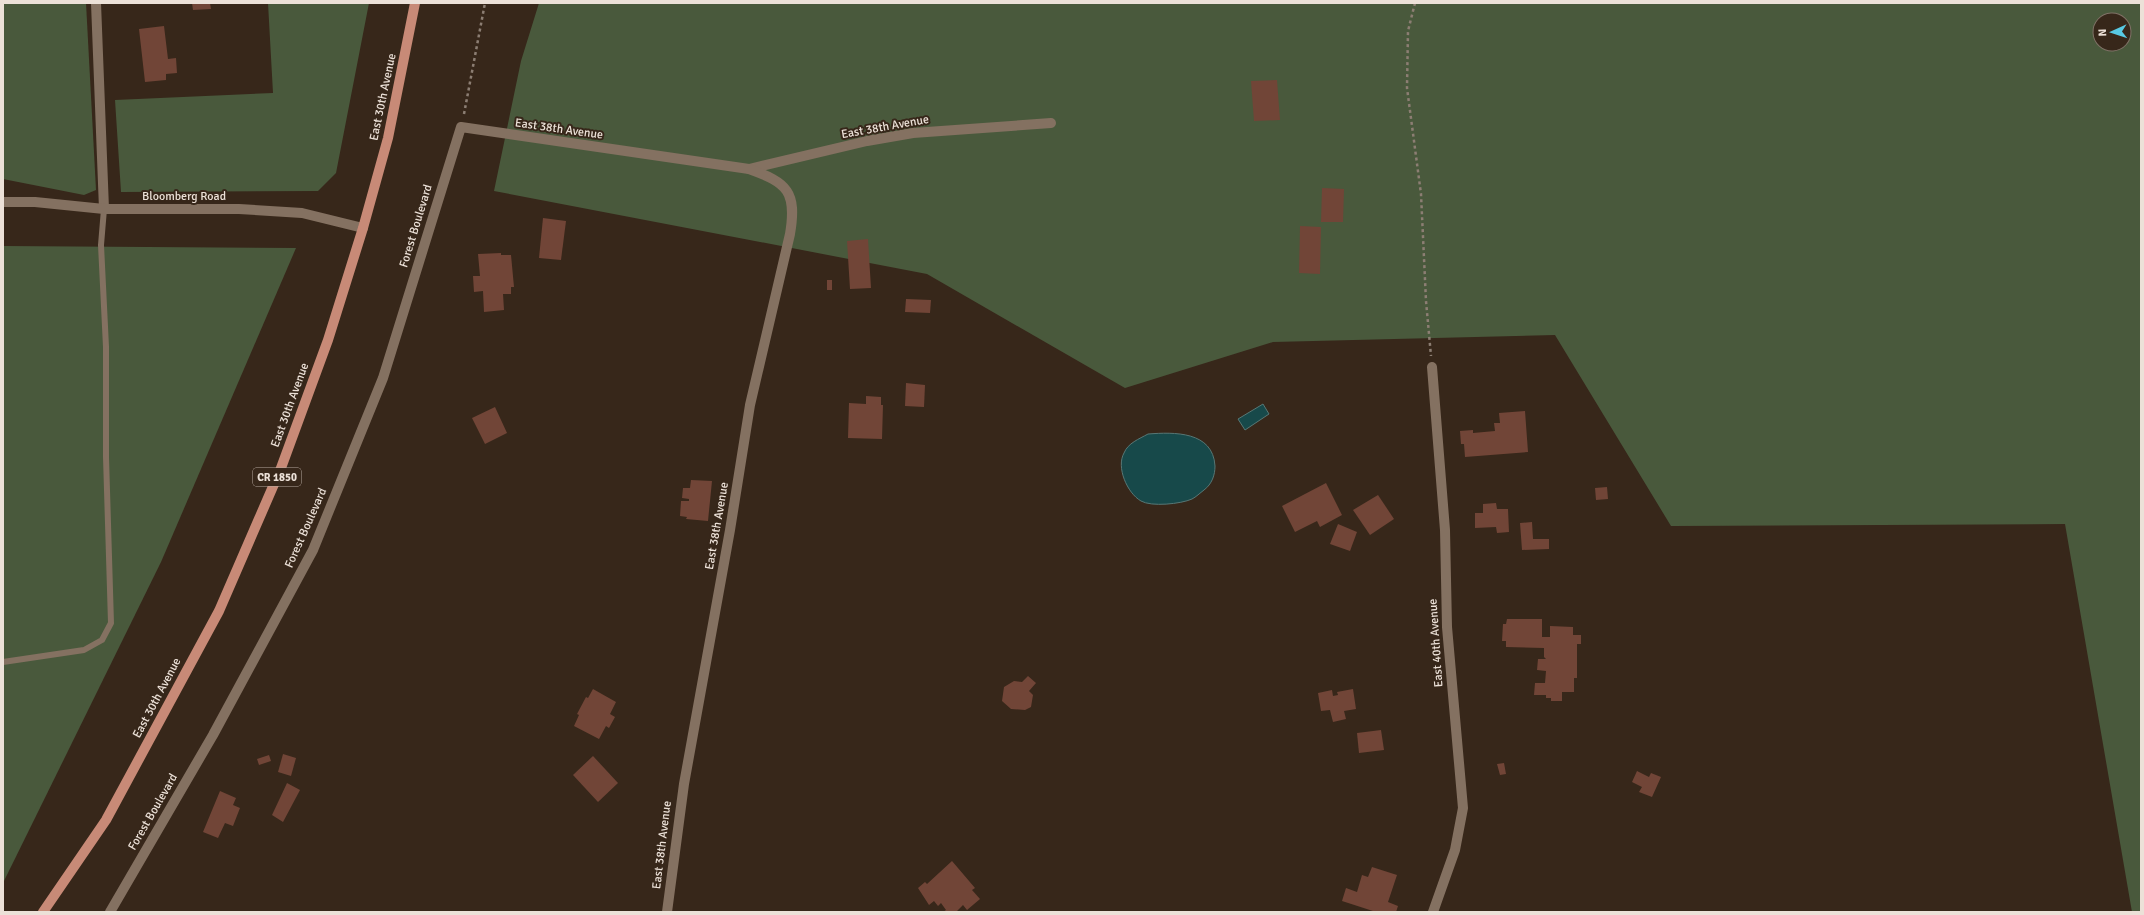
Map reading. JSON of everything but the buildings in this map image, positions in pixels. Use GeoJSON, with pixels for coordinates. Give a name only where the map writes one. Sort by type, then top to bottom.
{"type":"FeatureCollection","features":[{"type":"Feature","properties":{"kind":"main road","name":"East 30th Avenue"},"geometry":{"type":"LineString","coordinates":[[43,912],[106,820],[219,611],[281,468],[328,340],[363,228],[388,138],[415,3]]}},
{"type":"Feature","properties":{"kind":"street"},"geometry":{"type":"LineString","coordinates":[[96,3],[104,209]]}},
{"type":"Feature","properties":{"kind":"street","name":"East 38th Avenue"},"geometry":{"type":"LineString","coordinates":[[749,169],[867,141],[913,133],[1051,123]]}},
{"type":"Feature","properties":{"kind":"street","name":"East 38th Avenue"},"geometry":{"type":"LineString","coordinates":[[461,127],[749,169],[779,182],[792,201],[794,215],[750,405],[730,530],[684,784],[667,912]]}},
{"type":"Feature","properties":{"kind":"street","name":"Forest Boulevard"},"geometry":{"type":"LineString","coordinates":[[110,912],[213,736],[313,550],[383,378],[461,127]]}},
{"type":"Feature","properties":{"kind":"street","name":"Bloomberg Road"},"geometry":{"type":"LineString","coordinates":[[3,202],[35,202],[104,209],[239,209],[302,213],[363,228]]}},
{"type":"Feature","properties":{"kind":"street","name":"East 40th Avenue"},"geometry":{"type":"LineString","coordinates":[[1432,367],[1445,530],[1447,627],[1463,808],[1455,850],[1433,912]]}},
{"type":"Feature","properties":{"kind":"lane"},"geometry":{"type":"LineString","coordinates":[[3,662],[84,650],[102,640],[111,623],[106,457],[106,347],[101,245],[104,209]]}},
{"type":"Feature","properties":{"kind":"path"},"geometry":{"type":"LineString","coordinates":[[461,127],[485,3]]}},
{"type":"Feature","properties":{"kind":"path"},"geometry":{"type":"LineString","coordinates":[[1415,3],[1408,31],[1407,88],[1421,194],[1426,301],[1432,367]]}},
{"type":"Feature","properties":{"kind":"green space"},"geometry":{"type":"Polygon","coordinates":[[[3,3],[86,3],[96,190],[84,195],[3,179],[3,3]]]}},
{"type":"Feature","properties":{"kind":"green space"},"geometry":{"type":"Polygon","coordinates":[[[268,3],[369,3],[336,173],[318,191],[121,192],[115,100],[273,93],[268,3]]]}},
{"type":"Feature","properties":{"kind":"green space"},"geometry":{"type":"Polygon","coordinates":[[[539,3],[2141,3],[2141,912],[2132,912],[2065,524],[1671,526],[1555,335],[1273,342],[1125,388],[927,274],[494,191],[521,61],[539,3]]]}},
{"type":"Feature","properties":{"kind":"green space"},"geometry":{"type":"Polygon","coordinates":[[[3,246],[296,248],[161,562],[3,883],[3,246]]]}},
{"type":"Feature","properties":{"kind":"water"},"geometry":{"type":"Polygon","coordinates":[[[1263,404],[1269,414],[1245,430],[1238,419],[1263,404]]]}},
{"type":"Feature","properties":{"kind":"water"},"geometry":{"type":"Polygon","coordinates":[[[1148,434],[1180,434],[1200,440],[1213,454],[1215,466],[1214,476],[1209,485],[1194,498],[1181,502],[1152,504],[1141,501],[1136,497],[1127,486],[1124,479],[1121,465],[1122,459],[1128,447],[1148,434]]]}}]}
